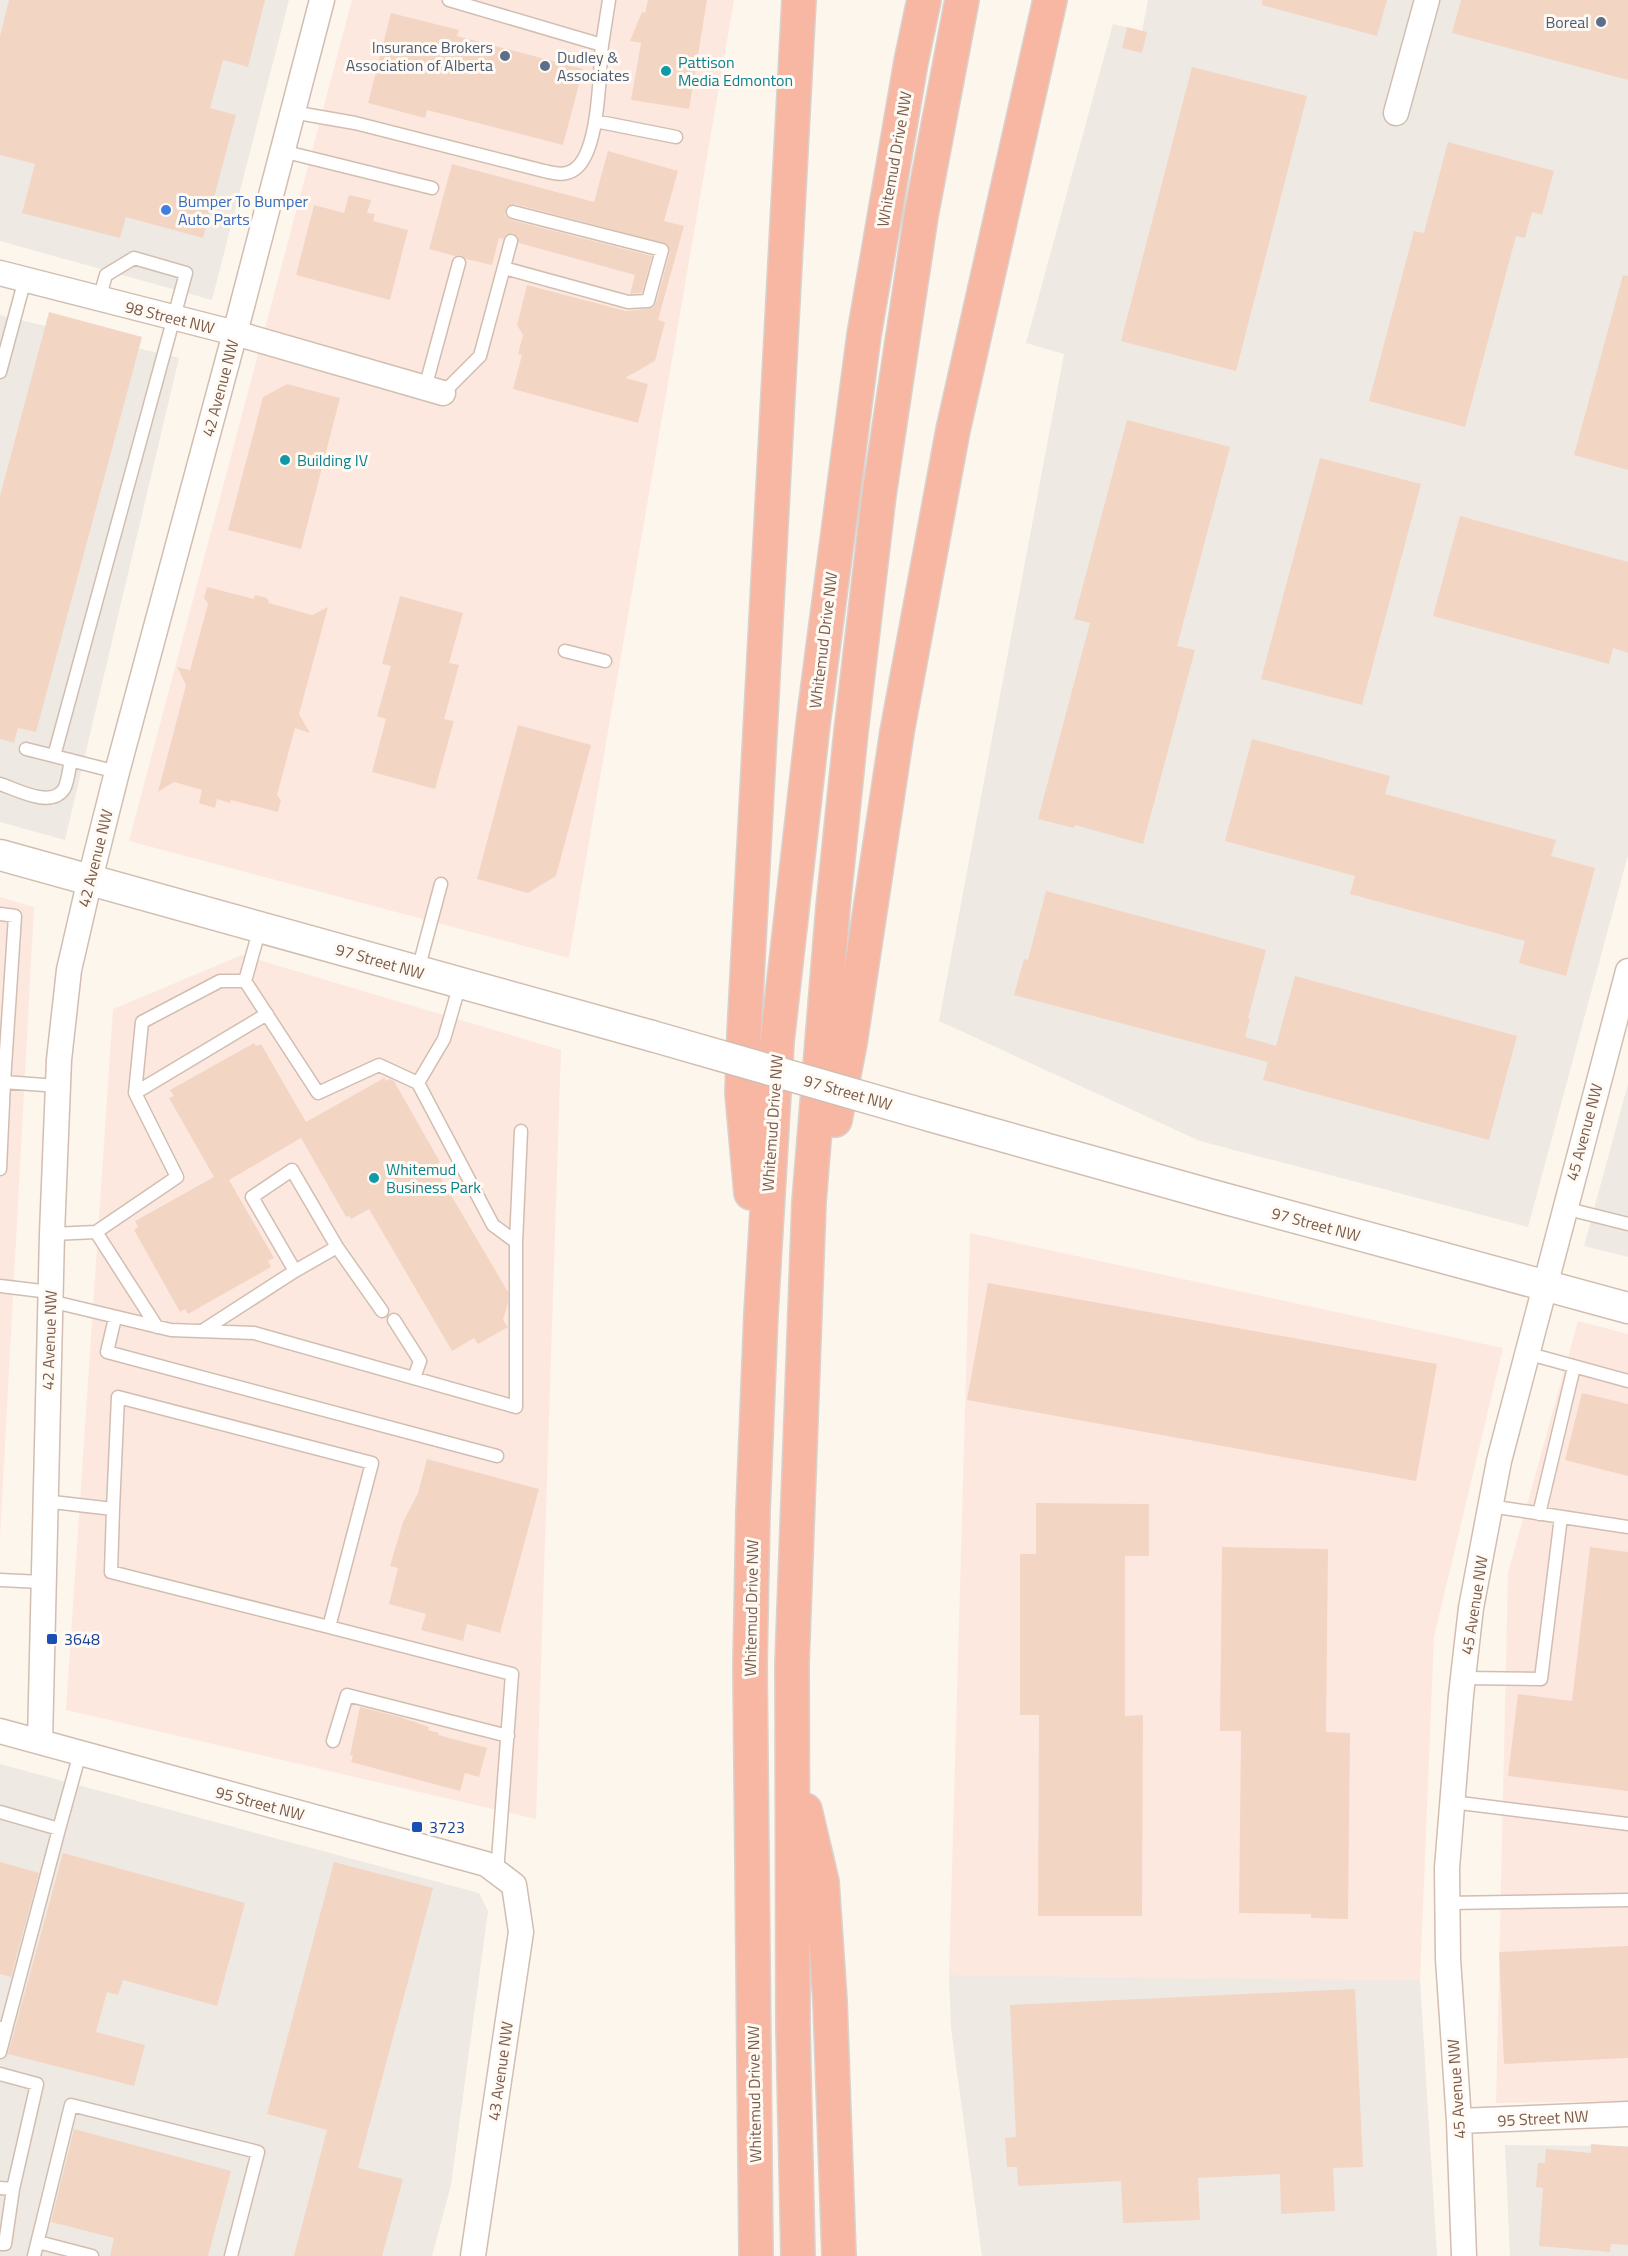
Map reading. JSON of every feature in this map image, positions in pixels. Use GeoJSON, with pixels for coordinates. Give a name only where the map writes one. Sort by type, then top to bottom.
{"type":"FeatureCollection","features":[{"type":"Feature","properties":{"kind":"highway"},"geometry":{"type":"LineString","coordinates":[[761,1314],[742,1093],[801,0]]}},
{"type":"Feature","properties":{"kind":"highway","name":"Whitemud Drive NW"},"geometry":{"type":"LineString","coordinates":[[755,2254],[750,1666],[753,1511],[761,1314],[777,1042],[789,917],[864,335],[924,0]]}},
{"type":"Feature","properties":{"kind":"highway"},"geometry":{"type":"LineString","coordinates":[[798,2256],[793,2028],[793,1629],[809,1202],[833,907],[879,495],[921,216],[962,0]]}},
{"type":"Feature","properties":{"kind":"highway"},"geometry":{"type":"LineString","coordinates":[[809,1202],[836,1115],[897,732],[953,430],[1050,0]]}},
{"type":"Feature","properties":{"kind":"highway"},"geometry":{"type":"LineString","coordinates":[[792,1755],[822,1882],[830,2001],[839,2256]]}},
{"type":"Feature","properties":{"kind":"street","name":"42 Avenue NW"},"geometry":{"type":"LineString","coordinates":[[40,1742],[52,1234],[61,1032],[66,990],[90,879],[117,772],[322,0]]}},
{"type":"Feature","properties":{"kind":"street"},"geometry":{"type":"LineString","coordinates":[[1396,113],[1427,0]]}},
{"type":"Feature","properties":{"kind":"street","name":"98 Street NW"},"geometry":{"type":"LineString","coordinates":[[0,273],[235,333],[434,391]]}},
{"type":"Feature","properties":{"kind":"street","name":"97 Street NW"},"geometry":{"type":"LineString","coordinates":[[0,855],[652,1036],[930,1116],[1628,1308]]}},
{"type":"Feature","properties":{"kind":"street","name":"45 Avenue NW"},"geometry":{"type":"LineString","coordinates":[[1464,2256],[1459,2121],[1448,1959],[1447,1868],[1471,1608],[1499,1461],[1564,1208],[1624,1002],[1628,970]]}},
{"type":"Feature","properties":{"kind":"street","name":"95 Street NW"},"geometry":{"type":"LineString","coordinates":[[0,1731],[486,1864],[506,1879]]}},
{"type":"Feature","properties":{"kind":"street","name":"43 Avenue NW"},"geometry":{"type":"LineString","coordinates":[[473,2256],[520,1932],[506,1879]]}},
{"type":"Feature","properties":{"kind":"street","name":"95 Street NW"},"geometry":{"type":"LineString","coordinates":[[1459,2121],[1628,2114]]}},
{"type":"Feature","properties":{"kind":"lane"},"geometry":{"type":"LineString","coordinates":[[449,0],[602,45]]}},
{"type":"Feature","properties":{"kind":"lane"},"geometry":{"type":"LineString","coordinates":[[292,112],[355,123],[562,174],[573,171],[582,162],[589,147],[595,121],[609,0]]}},
{"type":"Feature","properties":{"kind":"lane"},"geometry":{"type":"LineString","coordinates":[[595,121],[676,137]]}},
{"type":"Feature","properties":{"kind":"lane"},"geometry":{"type":"LineString","coordinates":[[282,151],[432,188]]}},
{"type":"Feature","properties":{"kind":"lane"},"geometry":{"type":"LineString","coordinates":[[504,268],[628,302],[648,301],[662,250],[513,212]]}},
{"type":"Feature","properties":{"kind":"lane"},"geometry":{"type":"LineString","coordinates":[[434,391],[480,356],[511,241]]}},
{"type":"Feature","properties":{"kind":"lane"},"geometry":{"type":"LineString","coordinates":[[54,756],[186,273],[134,258],[106,275],[99,299]]}},
{"type":"Feature","properties":{"kind":"lane"},"geometry":{"type":"LineString","coordinates":[[434,391],[459,263]]}},
{"type":"Feature","properties":{"kind":"lane"},"geometry":{"type":"LineString","coordinates":[[0,372],[25,279]]}},
{"type":"Feature","properties":{"kind":"lane"},"geometry":{"type":"LineString","coordinates":[[565,651],[605,661]]}},
{"type":"Feature","properties":{"kind":"lane"},"geometry":{"type":"LineString","coordinates":[[26,749],[117,772]]}},
{"type":"Feature","properties":{"kind":"lane"},"geometry":{"type":"LineString","coordinates":[[0,784],[43,798],[54,797],[64,789],[71,760]]}},
{"type":"Feature","properties":{"kind":"lane"},"geometry":{"type":"LineString","coordinates":[[418,972],[441,884]]}},
{"type":"Feature","properties":{"kind":"lane"},"geometry":{"type":"LineString","coordinates":[[0,914],[15,916],[0,1169]]}},
{"type":"Feature","properties":{"kind":"lane"},"geometry":{"type":"LineString","coordinates":[[260,927],[246,981],[318,1093],[378,1065],[418,1083],[493,1226],[516,1242]]}},
{"type":"Feature","properties":{"kind":"lane"},"geometry":{"type":"LineString","coordinates":[[52,1234],[96,1232],[177,1177],[135,1093],[142,1022],[220,981],[246,981]]}},
{"type":"Feature","properties":{"kind":"lane"},"geometry":{"type":"LineString","coordinates":[[418,1083],[444,1039],[460,984]]}},
{"type":"Feature","properties":{"kind":"lane"},"geometry":{"type":"LineString","coordinates":[[135,1093],[267,1014]]}},
{"type":"Feature","properties":{"kind":"lane"},"geometry":{"type":"LineString","coordinates":[[4,1082],[58,1086]]}},
{"type":"Feature","properties":{"kind":"lane"},"geometry":{"type":"LineString","coordinates":[[0,1286],[50,1297],[115,1318],[171,1330],[254,1334],[516,1407],[516,1242],[521,1131]]}},
{"type":"Feature","properties":{"kind":"lane"},"geometry":{"type":"LineString","coordinates":[[295,1271],[252,1197],[292,1170],[337,1247],[382,1311]]}},
{"type":"Feature","properties":{"kind":"lane"},"geometry":{"type":"LineString","coordinates":[[1564,1208],[1628,1224]]}},
{"type":"Feature","properties":{"kind":"lane"},"geometry":{"type":"LineString","coordinates":[[96,1232],[157,1327]]}},
{"type":"Feature","properties":{"kind":"lane"},"geometry":{"type":"LineString","coordinates":[[202,1331],[295,1271],[337,1247]]}},
{"type":"Feature","properties":{"kind":"lane"},"geometry":{"type":"LineString","coordinates":[[115,1318],[107,1352],[497,1456]]}},
{"type":"Feature","properties":{"kind":"lane"},"geometry":{"type":"LineString","coordinates":[[394,1320],[420,1361],[414,1378]]}},
{"type":"Feature","properties":{"kind":"lane"},"geometry":{"type":"LineString","coordinates":[[1526,1353],[1628,1382]]}},
{"type":"Feature","properties":{"kind":"lane"},"geometry":{"type":"LineString","coordinates":[[1539,1514],[1574,1367]]}},
{"type":"Feature","properties":{"kind":"lane"},"geometry":{"type":"LineString","coordinates":[[329,1627],[372,1463],[118,1397],[111,1572],[512,1674],[508,1736],[506,1879]]}},
{"type":"Feature","properties":{"kind":"lane"},"geometry":{"type":"LineString","coordinates":[[44,1501],[113,1509]]}},
{"type":"Feature","properties":{"kind":"lane"},"geometry":{"type":"LineString","coordinates":[[1490,1506],[1628,1527]]}},
{"type":"Feature","properties":{"kind":"lane"},"geometry":{"type":"LineString","coordinates":[[1463,1678],[1541,1679],[1561,1517]]}},
{"type":"Feature","properties":{"kind":"lane"},"geometry":{"type":"LineString","coordinates":[[0,1580],[42,1582]]}},
{"type":"Feature","properties":{"kind":"lane"},"geometry":{"type":"LineString","coordinates":[[333,1741],[347,1695],[508,1736]]}},
{"type":"Feature","properties":{"kind":"lane"},"geometry":{"type":"LineString","coordinates":[[0,2052],[3,2028],[80,1753]]}},
{"type":"Feature","properties":{"kind":"lane"},"geometry":{"type":"LineString","coordinates":[[1452,1802],[1628,1824]]}},
{"type":"Feature","properties":{"kind":"lane"},"geometry":{"type":"LineString","coordinates":[[0,1812],[59,1829]]}},
{"type":"Feature","properties":{"kind":"lane"},"geometry":{"type":"LineString","coordinates":[[1447,1903],[1628,1899]]}},
{"type":"Feature","properties":{"kind":"lane"},"geometry":{"type":"LineString","coordinates":[[0,2074],[37,2084],[6,2188],[4,2244],[0,2244]]}},
{"type":"Feature","properties":{"kind":"lane"},"geometry":{"type":"LineString","coordinates":[[34,2256],[71,2105],[258,2152],[231,2256]]}},
{"type":"Feature","properties":{"kind":"lane"},"geometry":{"type":"LineString","coordinates":[[38,2242],[92,2256]]}},
{"type":"Feature","properties":{"kind":"shaded area"},"geometry":{"type":"Polygon","coordinates":[[[0,0],[289,0],[212,300],[0,241],[0,0]]]}},
{"type":"Feature","properties":{"kind":"shaded area"},"geometry":{"type":"Polygon","coordinates":[[[352,0],[734,0],[569,958],[129,841],[352,0]]]}},
{"type":"Feature","properties":{"kind":"shaded area"},"geometry":{"type":"Polygon","coordinates":[[[1148,0],[1628,0],[1628,855],[1528,1227],[1200,1141],[939,1021],[1064,354],[1026,343],[1113,24],[1142,31],[1148,0]]]}},
{"type":"Feature","properties":{"kind":"shaded area"},"geometry":{"type":"Polygon","coordinates":[[[0,315],[179,358],[65,840],[0,822],[0,315]]]}},
{"type":"Feature","properties":{"kind":"shaded area"},"geometry":{"type":"Polygon","coordinates":[[[0,897],[34,907],[0,1538],[0,897]]]}},
{"type":"Feature","properties":{"kind":"shaded area"},"geometry":{"type":"Polygon","coordinates":[[[242,955],[561,1050],[536,1819],[66,1710],[113,1009],[242,955]]]}},
{"type":"Feature","properties":{"kind":"shaded area"},"geometry":{"type":"Polygon","coordinates":[[[1628,1084],[1628,1257],[1584,1246],[1628,1084]]]}},
{"type":"Feature","properties":{"kind":"shaded area"},"geometry":{"type":"Polygon","coordinates":[[[970,1233],[1503,1348],[1434,1637],[1420,1980],[949,1975],[970,1233]]]}},
{"type":"Feature","properties":{"kind":"shaded area"},"geometry":{"type":"Polygon","coordinates":[[[1578,1321],[1628,1334],[1628,2101],[1496,2103],[1508,1573],[1578,1321]]]}},
{"type":"Feature","properties":{"kind":"shaded area"},"geometry":{"type":"Polygon","coordinates":[[[0,1764],[479,1893],[488,1911],[451,2185],[432,2256],[0,2256],[0,1764]]]}},
{"type":"Feature","properties":{"kind":"shaded area"},"geometry":{"type":"Polygon","coordinates":[[[949,1975],[1420,1980],[1437,2256],[982,2256],[951,2028],[949,1975]]]}},
{"type":"Feature","properties":{"kind":"shaded area"},"geometry":{"type":"Polygon","coordinates":[[[1505,2145],[1628,2146],[1628,2256],[1510,2256],[1505,2145]]]}},
{"type":"Feature","properties":{"kind":"building"},"geometry":{"type":"Polygon","coordinates":[[[9,0],[265,0],[248,67],[223,60],[210,108],[236,115],[203,238],[126,217],[120,238],[22,213],[35,164],[0,155],[0,36],[9,0]]]}},
{"type":"Feature","properties":{"kind":"building","name":"Pattison Media Edmonton"},"geometry":{"type":"Polygon","coordinates":[[[648,0],[707,0],[689,109],[631,100],[641,43],[630,41],[642,12],[645,13],[648,0]]]}},
{"type":"Feature","properties":{"kind":"building"},"geometry":{"type":"Polygon","coordinates":[[[1262,0],[1387,0],[1377,36],[1262,5],[1262,0]]]}},
{"type":"Feature","properties":{"kind":"building"},"geometry":{"type":"Polygon","coordinates":[[[1461,0],[1628,0],[1628,80],[1452,33],[1461,0]]]}},
{"type":"Feature","properties":{"kind":"building"},"geometry":{"type":"Polygon","coordinates":[[[391,13],[459,30],[457,36],[583,69],[563,145],[427,110],[425,118],[368,103],[391,13]]]}},
{"type":"Feature","properties":{"kind":"building"},"geometry":{"type":"Polygon","coordinates":[[[1127,27],[1147,32],[1142,53],[1122,48],[1127,27]]]}},
{"type":"Feature","properties":{"kind":"building"},"geometry":{"type":"Polygon","coordinates":[[[1192,67],[1307,96],[1236,371],[1121,341],[1192,67]]]}},
{"type":"Feature","properties":{"kind":"building"},"geometry":{"type":"Polygon","coordinates":[[[1448,142],[1554,171],[1542,215],[1532,212],[1525,238],[1516,236],[1465,427],[1369,401],[1414,231],[1424,233],[1448,142]]]}},
{"type":"Feature","properties":{"kind":"building"},"geometry":{"type":"Polygon","coordinates":[[[608,151],[678,171],[664,221],[684,226],[658,320],[665,322],[655,361],[625,378],[648,384],[638,423],[513,389],[522,355],[518,354],[523,335],[517,325],[527,285],[626,311],[653,308],[670,252],[667,244],[515,204],[507,207],[505,215],[511,220],[652,256],[642,293],[630,294],[635,275],[519,243],[517,236],[513,233],[506,235],[503,239],[499,238],[492,265],[466,259],[461,255],[455,256],[429,249],[452,164],[594,202],[608,151]]]}},
{"type":"Feature","properties":{"kind":"building"},"geometry":{"type":"Polygon","coordinates":[[[349,195],[371,200],[367,213],[375,214],[373,221],[408,230],[390,300],[296,275],[314,205],[344,213],[349,195]]]}},
{"type":"Feature","properties":{"kind":"building"},"geometry":{"type":"Polygon","coordinates":[[[1623,275],[1628,276],[1628,470],[1574,455],[1623,275]]]}},
{"type":"Feature","properties":{"kind":"building"},"geometry":{"type":"Polygon","coordinates":[[[49,312],[142,337],[36,732],[18,728],[14,743],[0,739],[0,496],[49,312]]]}},
{"type":"Feature","properties":{"kind":"building","name":"Building IV"},"geometry":{"type":"Polygon","coordinates":[[[287,384],[340,398],[301,549],[228,530],[263,397],[287,384]]]}},
{"type":"Feature","properties":{"kind":"building"},"geometry":{"type":"Polygon","coordinates":[[[1127,420],[1230,447],[1177,646],[1195,650],[1143,844],[1075,825],[1074,828],[1038,819],[1090,623],[1074,619],[1127,420]]]}},
{"type":"Feature","properties":{"kind":"building"},"geometry":{"type":"Polygon","coordinates":[[[1320,458],[1421,484],[1362,705],[1261,679],[1320,458]]]}},
{"type":"Feature","properties":{"kind":"building"},"geometry":{"type":"Polygon","coordinates":[[[1460,516],[1628,562],[1628,653],[1613,648],[1609,664],[1433,616],[1460,516]]]}},
{"type":"Feature","properties":{"kind":"building"},"geometry":{"type":"Polygon","coordinates":[[[207,587],[254,599],[255,595],[267,598],[269,603],[312,615],[328,607],[299,714],[310,733],[295,728],[277,795],[281,800],[278,812],[231,800],[230,803],[217,799],[215,808],[199,803],[202,790],[174,782],[158,792],[186,685],[177,667],[190,670],[208,604],[204,598],[207,587]]]}},
{"type":"Feature","properties":{"kind":"building"},"geometry":{"type":"Polygon","coordinates":[[[400,596],[463,613],[449,663],[459,665],[444,719],[454,721],[435,789],[372,772],[386,719],[377,716],[391,666],[382,664],[400,596]]]}},
{"type":"Feature","properties":{"kind":"building"},"geometry":{"type":"Polygon","coordinates":[[[518,725],[591,745],[556,876],[528,893],[477,879],[518,725]]]}},
{"type":"Feature","properties":{"kind":"building"},"geometry":{"type":"Polygon","coordinates":[[[1252,739],[1390,776],[1385,794],[1556,840],[1551,856],[1595,868],[1566,976],[1519,963],[1525,941],[1350,894],[1355,876],[1225,841],[1252,739]]]}},
{"type":"Feature","properties":{"kind":"building"},"geometry":{"type":"Polygon","coordinates":[[[1046,891],[1266,950],[1245,1037],[1276,1046],[1295,976],[1517,1036],[1489,1140],[1263,1080],[1268,1062],[1014,995],[1024,959],[1028,960],[1046,891]]]}},
{"type":"Feature","properties":{"kind":"building","name":"Whitemud Business Park"},"geometry":{"type":"Polygon","coordinates":[[[254,1043],[256,1046],[261,1044],[306,1122],[384,1078],[386,1081],[390,1079],[394,1081],[440,1162],[434,1166],[508,1292],[508,1303],[503,1320],[508,1327],[478,1344],[474,1338],[452,1351],[369,1209],[351,1219],[349,1216],[346,1217],[301,1138],[229,1180],[274,1258],[268,1261],[271,1267],[188,1314],[185,1309],[180,1312],[134,1230],[138,1227],[135,1221],[214,1177],[169,1098],[174,1096],[170,1090],[254,1043]]]}},
{"type":"Feature","properties":{"kind":"building"},"geometry":{"type":"Polygon","coordinates":[[[988,1283],[1437,1364],[1416,1481],[967,1400],[988,1283]]]}},
{"type":"Feature","properties":{"kind":"building"},"geometry":{"type":"Polygon","coordinates":[[[1582,1393],[1628,1404],[1628,1476],[1565,1460],[1582,1393]]]}},
{"type":"Feature","properties":{"kind":"building"},"geometry":{"type":"Polygon","coordinates":[[[427,1459],[539,1489],[500,1633],[467,1624],[463,1641],[421,1630],[426,1614],[389,1604],[398,1568],[390,1566],[403,1522],[418,1493],[427,1459]]]}},
{"type":"Feature","properties":{"kind":"building"},"geometry":{"type":"Polygon","coordinates":[[[1036,1503],[1149,1504],[1149,1556],[1125,1556],[1125,1716],[1143,1715],[1142,1916],[1038,1916],[1039,1715],[1020,1715],[1020,1554],[1036,1554],[1036,1503]]]}},
{"type":"Feature","properties":{"kind":"building"},"geometry":{"type":"Polygon","coordinates":[[[1222,1547],[1328,1549],[1326,1732],[1350,1733],[1348,1919],[1311,1918],[1311,1914],[1239,1913],[1241,1731],[1220,1731],[1222,1547]]]}},
{"type":"Feature","properties":{"kind":"building"},"geometry":{"type":"Polygon","coordinates":[[[1590,1547],[1628,1552],[1628,1791],[1508,1776],[1518,1694],[1572,1701],[1590,1547]]]}},
{"type":"Feature","properties":{"kind":"building"},"geometry":{"type":"Polygon","coordinates":[[[360,1707],[400,1717],[429,1727],[428,1730],[439,1733],[438,1735],[487,1748],[479,1777],[465,1773],[460,1791],[351,1762],[353,1756],[350,1755],[360,1707]]]}},
{"type":"Feature","properties":{"kind":"building"},"geometry":{"type":"Polygon","coordinates":[[[63,1853],[245,1903],[217,2006],[123,1980],[118,1995],[107,1992],[96,2032],[145,2045],[134,2086],[8,2054],[63,1853]]]}},
{"type":"Feature","properties":{"kind":"building"},"geometry":{"type":"Polygon","coordinates":[[[0,1862],[39,1873],[11,1977],[0,1974],[0,1862]]]}},
{"type":"Feature","properties":{"kind":"building"},"geometry":{"type":"Polygon","coordinates":[[[334,1862],[433,1888],[358,2168],[403,2179],[382,2256],[294,2256],[327,2130],[267,2114],[334,1862]]]}},
{"type":"Feature","properties":{"kind":"building"},"geometry":{"type":"Polygon","coordinates":[[[1628,1946],[1628,2058],[1504,2064],[1499,1952],[1628,1946]]]}},
{"type":"Feature","properties":{"kind":"building"},"geometry":{"type":"Polygon","coordinates":[[[1355,1989],[1363,2167],[1333,2168],[1335,2211],[1281,2214],[1280,2174],[1198,2178],[1200,2220],[1123,2223],[1121,2181],[1018,2186],[1017,2167],[1007,2167],[1005,2138],[1016,2137],[1010,2005],[1355,1989]]]}},
{"type":"Feature","properties":{"kind":"building"},"geometry":{"type":"Polygon","coordinates":[[[74,2129],[231,2171],[208,2256],[110,2256],[114,2238],[51,2222],[74,2129]]]}},
{"type":"Feature","properties":{"kind":"building"},"geometry":{"type":"Polygon","coordinates":[[[1591,2144],[1628,2147],[1628,2245],[1611,2244],[1610,2252],[1539,2246],[1543,2188],[1536,2187],[1538,2163],[1545,2163],[1546,2149],[1591,2153],[1591,2144]]]}},
{"type":"Feature","properties":{"kind":"place","name":"Boreal"},"geometry":{"type":"Point","coordinates":[1601,22]}},
{"type":"Feature","properties":{"kind":"place","name":"Insurance Brokers Association of Alberta"},"geometry":{"type":"Point","coordinates":[505,56]}},
{"type":"Feature","properties":{"kind":"place","name":"Dudley & Associates"},"geometry":{"type":"Point","coordinates":[545,66]}},
{"type":"Feature","properties":{"kind":"place","name":"Pattison Media Edmonton"},"geometry":{"type":"Point","coordinates":[666,71]}},
{"type":"Feature","properties":{"kind":"place","name":"Bumper To Bumper Auto Parts"},"geometry":{"type":"Point","coordinates":[166,210]}},
{"type":"Feature","properties":{"kind":"place","name":"Building IV"},"geometry":{"type":"Point","coordinates":[285,460]}},
{"type":"Feature","properties":{"kind":"place","name":"Whitemud Business Park"},"geometry":{"type":"Point","coordinates":[374,1178]}},
{"type":"Feature","properties":{"kind":"place","name":"3648"},"geometry":{"type":"Point","coordinates":[52,1639]}},
{"type":"Feature","properties":{"kind":"place","name":"3723"},"geometry":{"type":"Point","coordinates":[417,1827]}}]}
